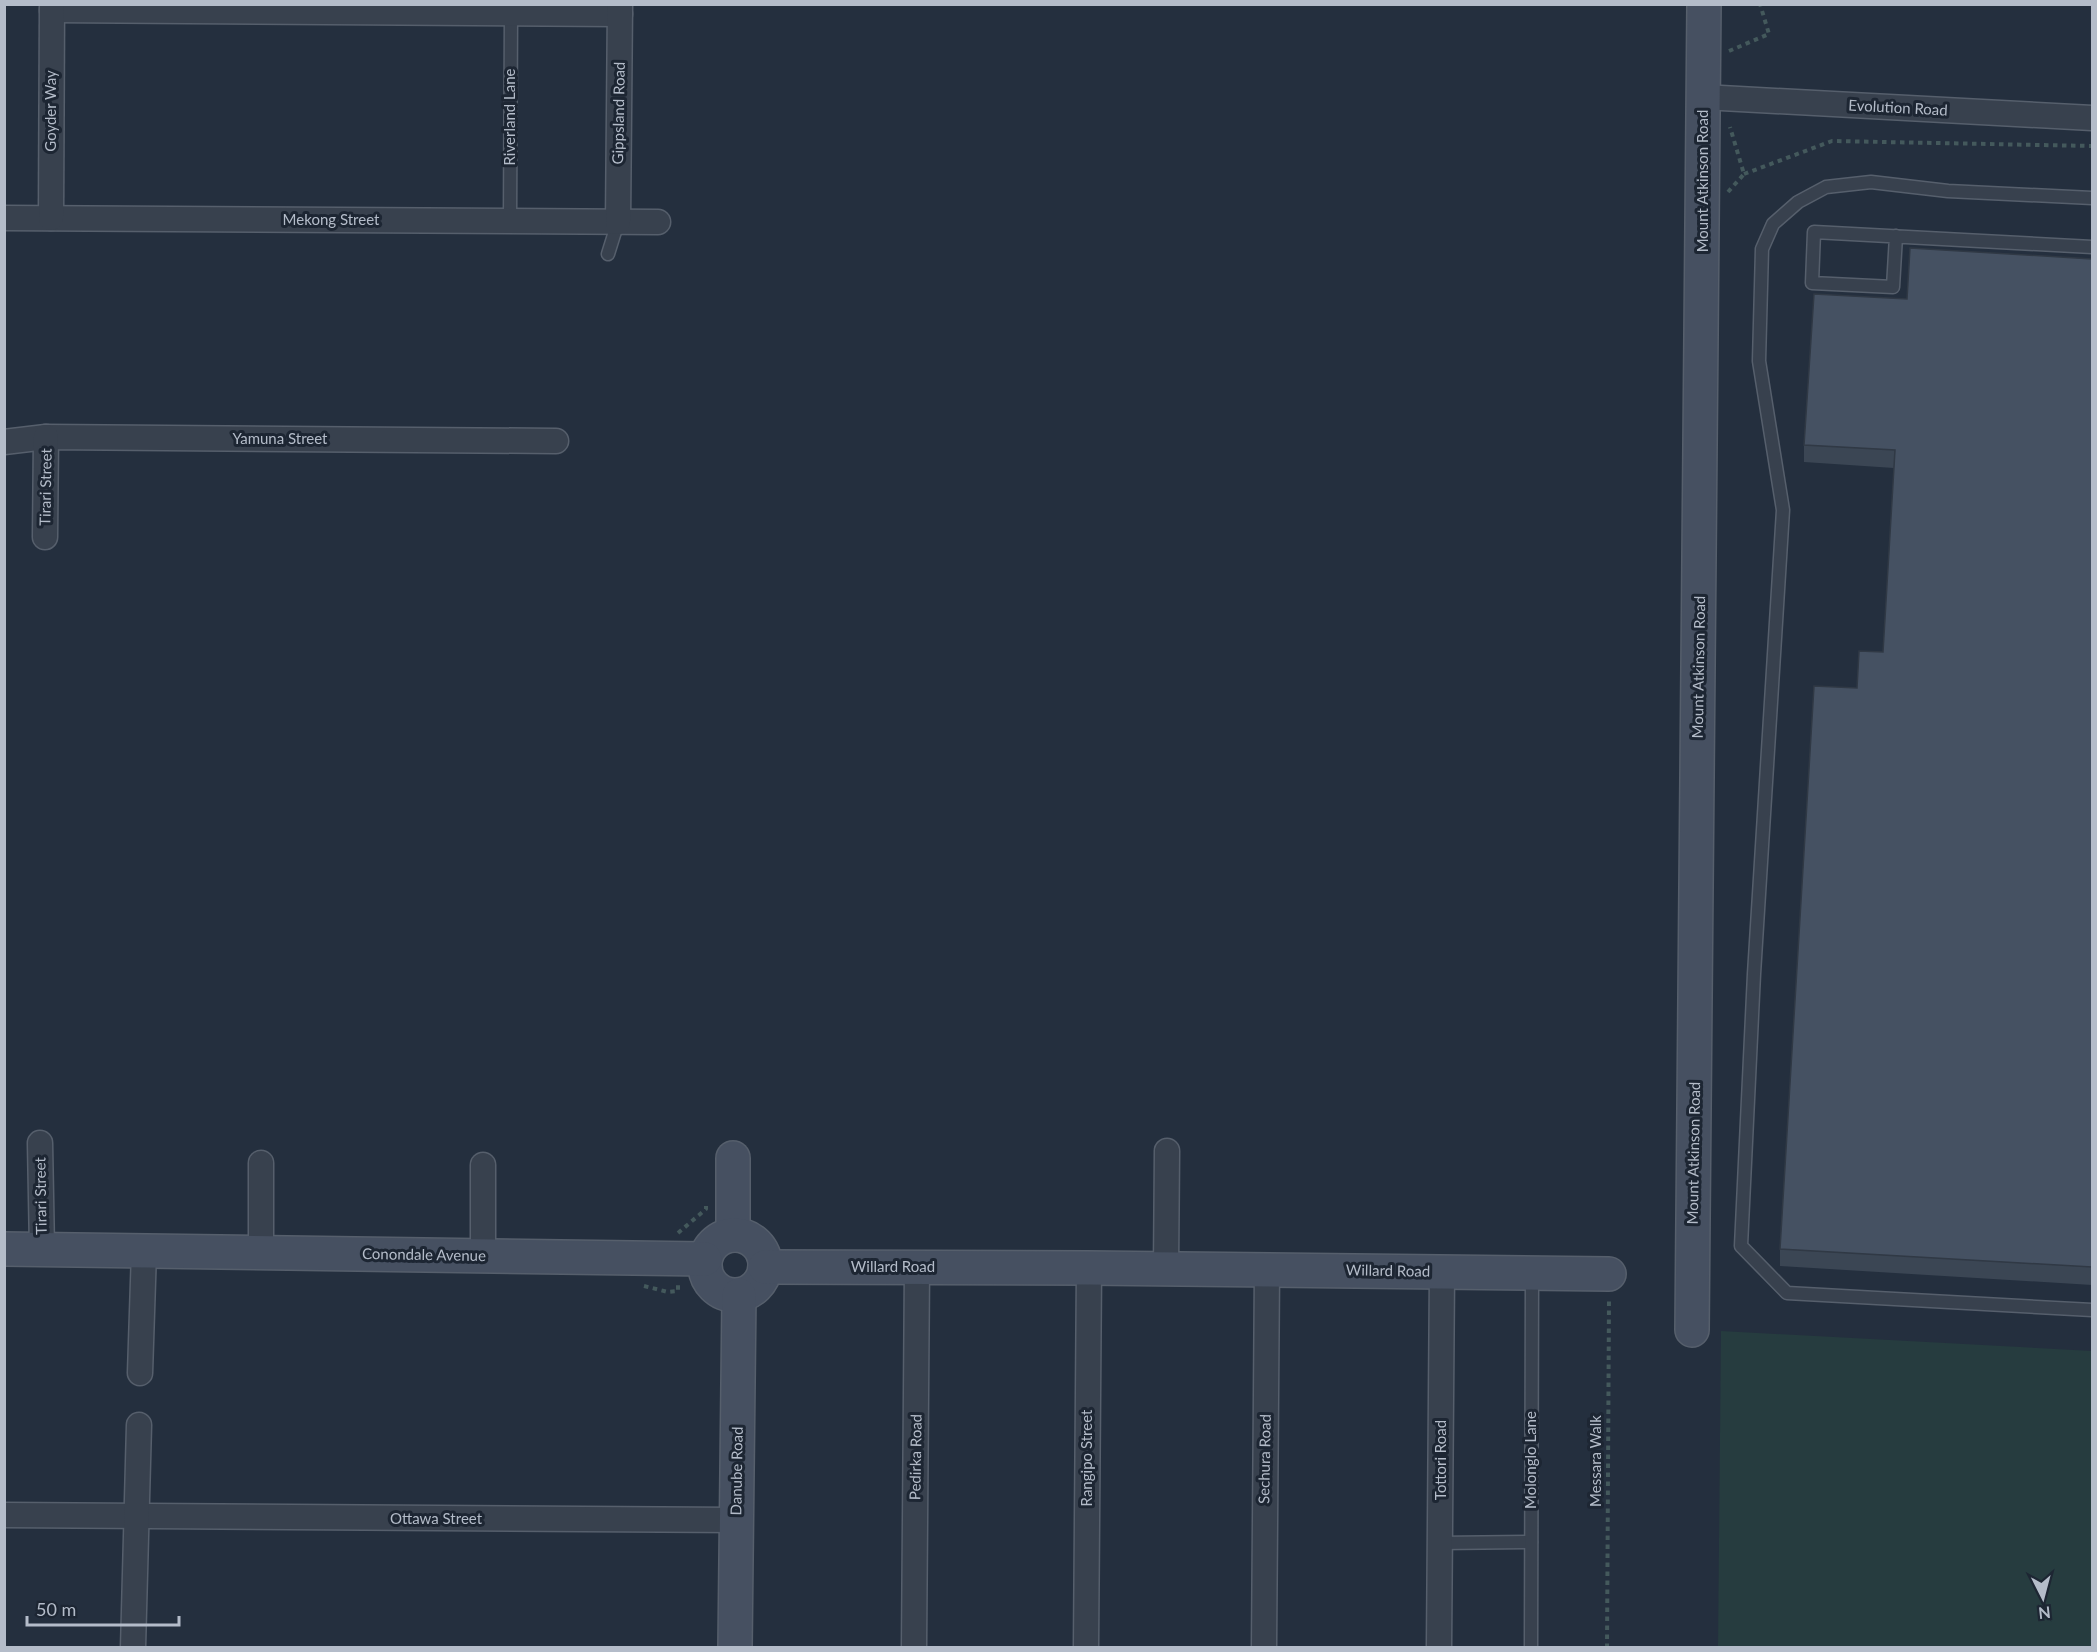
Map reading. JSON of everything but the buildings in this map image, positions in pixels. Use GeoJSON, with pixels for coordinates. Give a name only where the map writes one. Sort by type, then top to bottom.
{"type":"FeatureCollection","features":[{"type":"Feature","properties":{"kind":"street","name":"Mount Atkinson Road"},"geometry":{"type":"LineString","coordinates":[[1692,1330],[1704,4]]}},
{"type":"Feature","properties":{"kind":"street"},"geometry":{"type":"LineString","coordinates":[[52,7],[444,9],[511,13],[620,9]]}},
{"type":"Feature","properties":{"kind":"street","name":"Goyder Way"},"geometry":{"type":"LineString","coordinates":[[51,218],[52,7]]}},
{"type":"Feature","properties":{"kind":"street","name":"Gippsland Road"},"geometry":{"type":"LineString","coordinates":[[618,222],[620,9]]}},
{"type":"Feature","properties":{"kind":"street","name":"Evolution Road"},"geometry":{"type":"LineString","coordinates":[[1703,97],[2092,118]]}},
{"type":"Feature","properties":{"kind":"street","name":"Mekong Street"},"geometry":{"type":"LineString","coordinates":[[4,218],[658,222]]}},
{"type":"Feature","properties":{"kind":"street","name":"Yamuna Street"},"geometry":{"type":"LineString","coordinates":[[4,442],[46,438],[556,441]]}},
{"type":"Feature","properties":{"kind":"street","name":"Tirari Street"},"geometry":{"type":"LineString","coordinates":[[45,537],[46,438]]}},
{"type":"Feature","properties":{"kind":"street","name":"Tirari Street"},"geometry":{"type":"LineString","coordinates":[[40,1143],[42,1250]]}},
{"type":"Feature","properties":{"kind":"street"},"geometry":{"type":"LineString","coordinates":[[1166,1269],[1167,1151]]}},
{"type":"Feature","properties":{"kind":"street"},"geometry":{"type":"LineString","coordinates":[[733,1158],[733,1235]]}},
{"type":"Feature","properties":{"kind":"street"},"geometry":{"type":"LineString","coordinates":[[261,1163],[261,1253]]}},
{"type":"Feature","properties":{"kind":"street"},"geometry":{"type":"LineString","coordinates":[[483,1165],[483,1256]]}},
{"type":"Feature","properties":{"kind":"street"},"geometry":{"type":"LineString","coordinates":[[733,1235],[743,1236],[752,1240],[764,1257],[763,1277],[749,1292],[740,1295],[720,1292],[712,1286],[705,1268],[705,1259],[715,1242],[733,1235]]}},
{"type":"Feature","properties":{"kind":"street","name":"Conondale Avenue"},"geometry":{"type":"LineString","coordinates":[[4,1249],[705,1259]]}},
{"type":"Feature","properties":{"kind":"street"},"geometry":{"type":"LineString","coordinates":[[140,1373],[144,1251]]}},
{"type":"Feature","properties":{"kind":"street","name":"Willard Road"},"geometry":{"type":"LineString","coordinates":[[765,1267],[1609,1274]]}},
{"type":"Feature","properties":{"kind":"street","name":"Pedirka Road"},"geometry":{"type":"LineString","coordinates":[[914,1647],[917,1268]]}},
{"type":"Feature","properties":{"kind":"street","name":"Rangipo Street"},"geometry":{"type":"LineString","coordinates":[[1086,1647],[1089,1268]]}},
{"type":"Feature","properties":{"kind":"street","name":"Sechura Road"},"geometry":{"type":"LineString","coordinates":[[1263,1647],[1267,1270]]}},
{"type":"Feature","properties":{"kind":"street","name":"Tottori Road"},"geometry":{"type":"LineString","coordinates":[[1439,1647],[1442,1272]]}},
{"type":"Feature","properties":{"kind":"street","name":"Danube Road"},"geometry":{"type":"LineString","coordinates":[[735,1647],[740,1295]]}},
{"type":"Feature","properties":{"kind":"street"},"geometry":{"type":"LineString","coordinates":[[134,1647],[139,1425]]}},
{"type":"Feature","properties":{"kind":"street","name":"Ottawa Street"},"geometry":{"type":"LineString","coordinates":[[4,1515],[136,1518],[736,1520]]}},
{"type":"Feature","properties":{"kind":"lane","name":"Riverland Lane"},"geometry":{"type":"LineString","coordinates":[[510,221],[511,13]]}},
{"type":"Feature","properties":{"kind":"lane"},"geometry":{"type":"LineString","coordinates":[[2092,198],[1948,191],[1870,182],[1826,187],[1798,202],[1773,224],[1762,249],[1759,361],[1783,510],[1754,974],[1741,1246],[1787,1293],[2092,1310]]}},
{"type":"Feature","properties":{"kind":"lane"},"geometry":{"type":"LineString","coordinates":[[608,254],[618,222]]}},
{"type":"Feature","properties":{"kind":"lane"},"geometry":{"type":"LineString","coordinates":[[1896,236],[1893,287],[1812,283],[1814,232],[1896,236],[2092,247]]}},
{"type":"Feature","properties":{"kind":"lane","name":"Molonglo Lane"},"geometry":{"type":"LineString","coordinates":[[1531,1647],[1532,1273]]}},
{"type":"Feature","properties":{"kind":"lane"},"geometry":{"type":"LineString","coordinates":[[1440,1543],[1531,1542]]}},
{"type":"Feature","properties":{"kind":"path"},"geometry":{"type":"LineString","coordinates":[[1744,174],[1832,141],[2092,146]]}},
{"type":"Feature","properties":{"kind":"path"},"geometry":{"type":"LineString","coordinates":[[678,1232],[706,1209],[706,1198]]}},
{"type":"Feature","properties":{"kind":"path","name":"Messara Walk"},"geometry":{"type":"LineString","coordinates":[[1607,1647],[1609,1274]]}},
{"type":"Feature","properties":{"kind":"green space"},"geometry":{"type":"Polygon","coordinates":[[[1721,1331],[2092,1351],[2092,1647],[1718,1647],[1721,1331]]]}}]}
